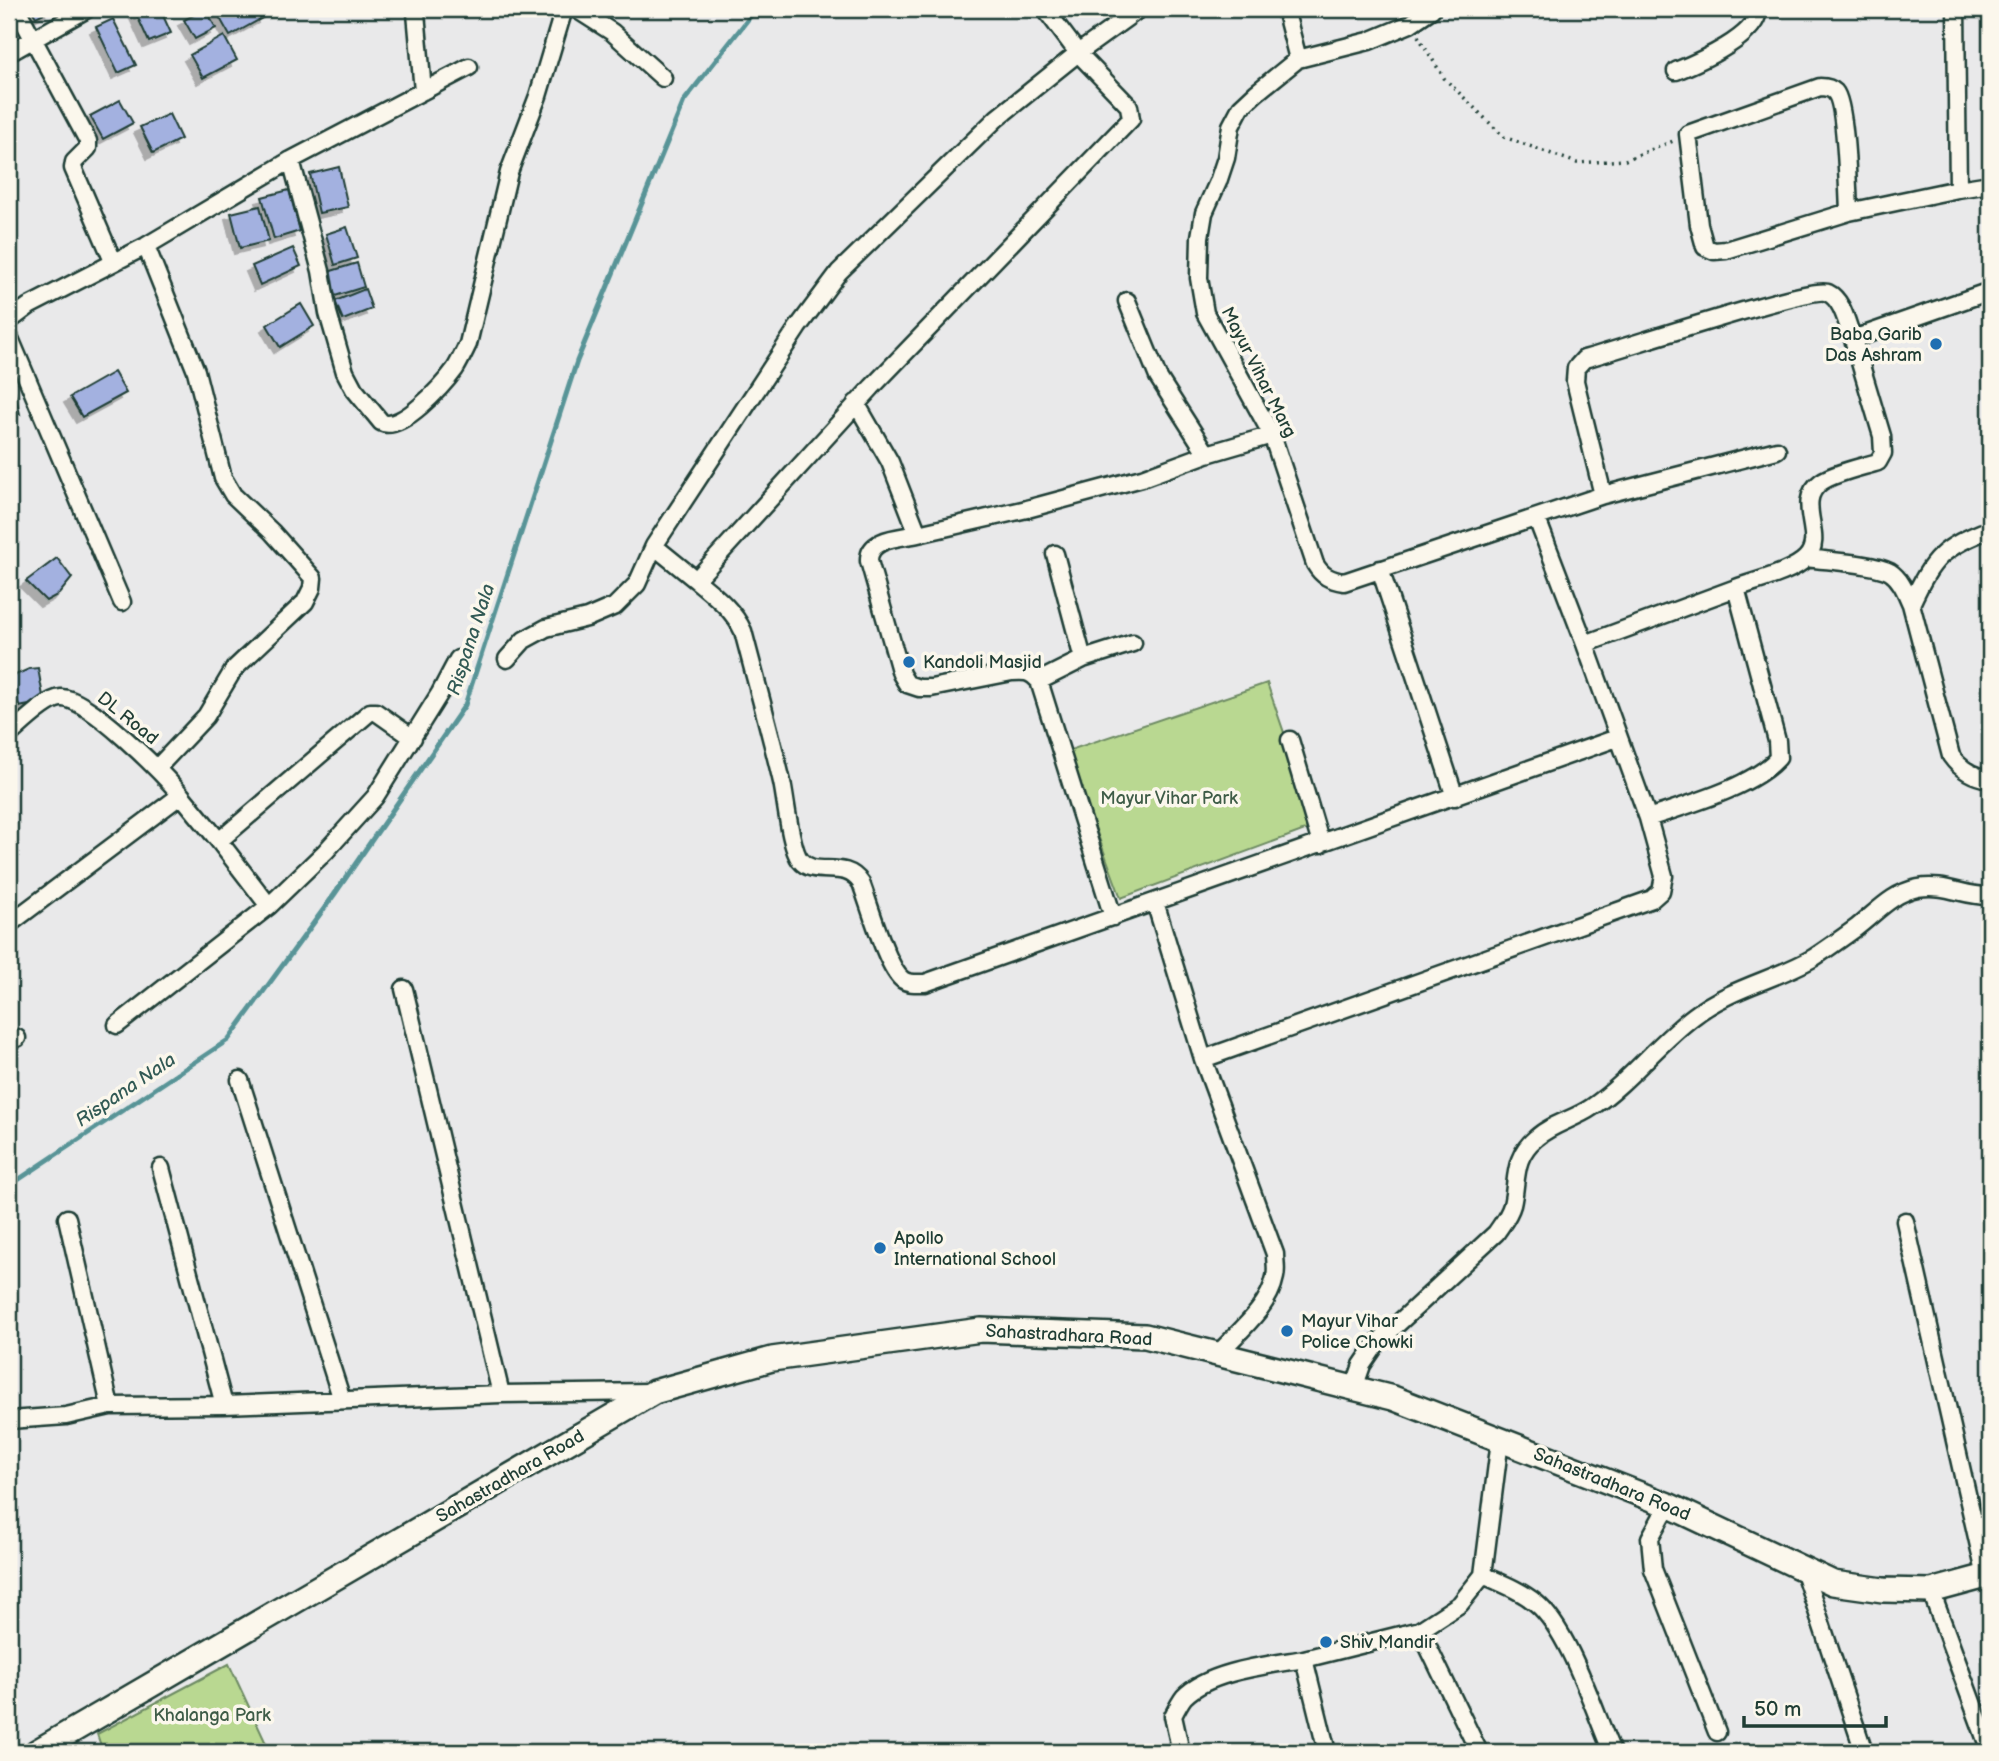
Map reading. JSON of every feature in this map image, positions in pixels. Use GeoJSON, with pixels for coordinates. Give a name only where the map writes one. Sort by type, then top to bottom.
{"type":"FeatureCollection","features":[{"type":"Feature","properties":{"kind":"main road","name":"Sahastradhara Road"},"geometry":{"type":"LineString","coordinates":[[36,1752],[654,1392],[772,1359],[981,1330],[1145,1336],[1393,1398],[1668,1505],[1833,1583],[1883,1590],[1931,1591],[1988,1576]]}},
{"type":"Feature","properties":{"kind":"street"},"geometry":{"type":"LineString","coordinates":[[17,9],[88,141],[88,148],[74,162],[73,168],[113,261]]}},
{"type":"Feature","properties":{"kind":"street"},"geometry":{"type":"LineString","coordinates":[[9,53],[87,9]]}},
{"type":"Feature","properties":{"kind":"street"},"geometry":{"type":"LineString","coordinates":[[418,9],[416,13],[423,91]]}},
{"type":"Feature","properties":{"kind":"street"},"geometry":{"type":"LineString","coordinates":[[291,160],[345,372],[354,389],[381,422],[387,426],[393,425],[431,397],[456,368],[468,344],[509,172],[538,96],[564,9]]}},
{"type":"Feature","properties":{"kind":"street"},"geometry":{"type":"LineString","coordinates":[[576,9],[612,32],[663,78]]}},
{"type":"Feature","properties":{"kind":"street"},"geometry":{"type":"LineString","coordinates":[[696,580],[856,403],[1131,119],[1129,106],[1078,53],[1045,9]]}},
{"type":"Feature","properties":{"kind":"street"},"geometry":{"type":"LineString","coordinates":[[507,659],[524,640],[546,628],[587,618],[615,606],[638,584],[654,546],[798,327],[839,272],[997,118],[1078,53],[1139,9]]}},
{"type":"Feature","properties":{"kind":"street"},"geometry":{"type":"LineString","coordinates":[[1285,9],[1298,59],[1369,41],[1410,24],[1432,9]]}},
{"type":"Feature","properties":{"kind":"street"},"geometry":{"type":"LineString","coordinates":[[1676,71],[1711,56],[1748,29],[1755,22],[1758,9]]}},
{"type":"Feature","properties":{"kind":"street"},"geometry":{"type":"LineString","coordinates":[[1956,9],[1958,189]]}},
{"type":"Feature","properties":{"kind":"street","name":"Mayur Vihar Marg"},"geometry":{"type":"LineString","coordinates":[[1298,59],[1241,107],[1231,126],[1226,158],[1204,213],[1200,237],[1199,278],[1205,313],[1272,435],[1315,564],[1322,574],[1335,581],[1344,582],[1380,569]]}},
{"type":"Feature","properties":{"kind":"street"},"geometry":{"type":"LineString","coordinates":[[9,321],[29,306],[146,246],[291,160],[469,66]]}},
{"type":"Feature","properties":{"kind":"street"},"geometry":{"type":"LineString","coordinates":[[1849,212],[1841,111],[1836,93],[1828,87],[1820,87],[1688,134],[1699,225],[1705,247],[1714,251],[1726,250],[1849,212],[1990,184]]}},
{"type":"Feature","properties":{"kind":"street"},"geometry":{"type":"LineString","coordinates":[[146,246],[196,370],[223,478],[233,495],[272,532],[313,578],[312,589],[305,602],[234,669],[206,716],[157,768]]}},
{"type":"Feature","properties":{"kind":"street"},"geometry":{"type":"LineString","coordinates":[[1586,644],[1797,565],[1807,558],[1814,547],[1809,499],[1822,482],[1878,462],[1883,453],[1882,436],[1853,339],[1839,303],[1830,293],[1822,291],[1775,302],[1584,359],[1576,368],[1575,381],[1603,495]]}},
{"type":"Feature","properties":{"kind":"street"},"geometry":{"type":"LineString","coordinates":[[1853,339],[1990,291]]}},
{"type":"Feature","properties":{"kind":"street"},"geometry":{"type":"LineString","coordinates":[[1127,301],[1158,377],[1207,454]]}},
{"type":"Feature","properties":{"kind":"street"},"geometry":{"type":"LineString","coordinates":[[9,336],[121,602]]}},
{"type":"Feature","properties":{"kind":"street"},"geometry":{"type":"LineString","coordinates":[[856,403],[890,462],[918,534]]}},
{"type":"Feature","properties":{"kind":"street"},"geometry":{"type":"LineString","coordinates":[[1113,917],[1039,681],[1033,674],[1023,671],[930,688],[907,684],[898,661],[868,552],[874,544],[1027,509],[1142,478],[1207,454],[1272,435]]}},
{"type":"Feature","properties":{"kind":"street"},"geometry":{"type":"LineString","coordinates":[[1455,797],[1380,569],[1603,495],[1777,450]]}},
{"type":"Feature","properties":{"kind":"street"},"geometry":{"type":"LineString","coordinates":[[1203,1059],[1652,899],[1661,891],[1664,876],[1648,818],[1586,644],[1537,519]]}},
{"type":"Feature","properties":{"kind":"street"},"geometry":{"type":"LineString","coordinates":[[1911,604],[1927,570],[1939,557],[1959,541],[1990,529]]}},
{"type":"Feature","properties":{"kind":"street"},"geometry":{"type":"LineString","coordinates":[[654,546],[723,602],[737,620],[743,631],[800,860],[811,869],[845,870],[857,876],[892,967],[901,979],[911,983],[925,983],[1618,738]]}},
{"type":"Feature","properties":{"kind":"street"},"geometry":{"type":"LineString","coordinates":[[1055,554],[1083,659]]}},
{"type":"Feature","properties":{"kind":"street"},"geometry":{"type":"LineString","coordinates":[[1807,558],[1875,567],[1890,572],[1902,584],[1911,604],[1951,756],[1959,767],[1970,774],[1990,779]]}},
{"type":"Feature","properties":{"kind":"street"},"geometry":{"type":"LineString","coordinates":[[1648,818],[1705,799],[1767,770],[1778,758],[1777,741],[1736,588]]}},
{"type":"Feature","properties":{"kind":"street"},"geometry":{"type":"LineString","coordinates":[[1039,681],[1083,659],[1133,643]]}},
{"type":"Feature","properties":{"kind":"street"},"geometry":{"type":"LineString","coordinates":[[117,1025],[269,906],[325,852],[375,797],[413,738],[458,659]]}},
{"type":"Feature","properties":{"kind":"street","name":"DL Road"},"geometry":{"type":"LineString","coordinates":[[9,735],[58,698],[70,698],[87,709],[157,768],[219,841],[269,906]]}},
{"type":"Feature","properties":{"kind":"street"},"geometry":{"type":"LineString","coordinates":[[219,841],[370,712],[376,712],[413,738]]}},
{"type":"Feature","properties":{"kind":"street"},"geometry":{"type":"LineString","coordinates":[[1290,740],[1321,844]]}},
{"type":"Feature","properties":{"kind":"street"},"geometry":{"type":"LineString","coordinates":[[9,924],[181,795]]}},
{"type":"Feature","properties":{"kind":"street"},"geometry":{"type":"LineString","coordinates":[[1354,1388],[1362,1365],[1377,1343],[1496,1233],[1512,1206],[1514,1177],[1520,1158],[1536,1138],[1591,1108],[1631,1076],[1694,1016],[1729,994],[1811,958],[1857,927],[1895,895],[1918,888],[1944,887],[1981,897],[1990,896]]}},
{"type":"Feature","properties":{"kind":"street"},"geometry":{"type":"LineString","coordinates":[[1155,902],[1203,1059],[1275,1254],[1276,1275],[1270,1291],[1255,1314],[1217,1354]]}},
{"type":"Feature","properties":{"kind":"street"},"geometry":{"type":"LineString","coordinates":[[404,989],[501,1394]]}},
{"type":"Feature","properties":{"kind":"street"},"geometry":{"type":"LineString","coordinates":[[240,1080],[342,1400]]}},
{"type":"Feature","properties":{"kind":"street"},"geometry":{"type":"LineString","coordinates":[[161,1168],[224,1405]]}},
{"type":"Feature","properties":{"kind":"street"},"geometry":{"type":"LineString","coordinates":[[67,1218],[110,1406]]}},
{"type":"Feature","properties":{"kind":"street"},"geometry":{"type":"LineString","coordinates":[[1905,1221],[1988,1576]]}},
{"type":"Feature","properties":{"kind":"street"},"geometry":{"type":"LineString","coordinates":[[9,1420],[66,1416],[110,1406],[654,1392]]}},
{"type":"Feature","properties":{"kind":"street"},"geometry":{"type":"LineString","coordinates":[[1181,1752],[1172,1716],[1185,1697],[1206,1682],[1259,1666],[1304,1660],[1420,1630],[1460,1604],[1483,1575],[1500,1440]]}},
{"type":"Feature","properties":{"kind":"street"},"geometry":{"type":"LineString","coordinates":[[1668,1505],[1650,1538],[1653,1569],[1717,1732]]}},
{"type":"Feature","properties":{"kind":"street"},"geometry":{"type":"LineString","coordinates":[[1803,1569],[1864,1752]]}},
{"type":"Feature","properties":{"kind":"street"},"geometry":{"type":"LineString","coordinates":[[1483,1575],[1515,1589],[1551,1619],[1563,1637],[1612,1752]]}},
{"type":"Feature","properties":{"kind":"street"},"geometry":{"type":"LineString","coordinates":[[1931,1591],[1990,1751]]}},
{"type":"Feature","properties":{"kind":"street"},"geometry":{"type":"LineString","coordinates":[[1420,1630],[1479,1752]]}},
{"type":"Feature","properties":{"kind":"street"},"geometry":{"type":"LineString","coordinates":[[1304,1660],[1327,1752]]}},
{"type":"Feature","properties":{"kind":"path"},"geometry":{"type":"LineString","coordinates":[[1410,24],[1444,78],[1504,137],[1577,163],[1625,160],[1688,134]]}},
{"type":"Feature","properties":{"kind":"green space","name":"Mayur Vihar Park"},"geometry":{"type":"Polygon","coordinates":[[[1267,683],[1316,826],[1121,898],[1067,751],[1267,683]]]}},
{"type":"Feature","properties":{"kind":"green space","name":"Khalanga Park"},"geometry":{"type":"Polygon","coordinates":[[[229,1664],[270,1752],[103,1752],[97,1734],[229,1664]]]}},
{"type":"Feature","properties":{"kind":"building"},"geometry":{"type":"Polygon","coordinates":[[[31,9],[52,9],[36,17],[31,9]]]}},
{"type":"Feature","properties":{"kind":"building"},"geometry":{"type":"Polygon","coordinates":[[[134,9],[160,9],[171,33],[149,42],[134,9]]]}},
{"type":"Feature","properties":{"kind":"building"},"geometry":{"type":"Polygon","coordinates":[[[205,9],[216,28],[195,39],[184,20],[205,9]]]}},
{"type":"Feature","properties":{"kind":"building"},"geometry":{"type":"Polygon","coordinates":[[[225,9],[260,9],[264,17],[230,36],[217,13],[225,9]]]}},
{"type":"Feature","properties":{"kind":"building"},"geometry":{"type":"Polygon","coordinates":[[[113,19],[136,65],[118,73],[96,27],[113,19]]]}},
{"type":"Feature","properties":{"kind":"building"},"geometry":{"type":"Polygon","coordinates":[[[224,36],[237,60],[203,78],[190,55],[224,36]]]}},
{"type":"Feature","properties":{"kind":"building"},"geometry":{"type":"Polygon","coordinates":[[[120,100],[133,123],[103,139],[90,116],[120,100]]]}},
{"type":"Feature","properties":{"kind":"building"},"geometry":{"type":"Polygon","coordinates":[[[169,114],[181,139],[153,153],[140,127],[169,114]]]}},
{"type":"Feature","properties":{"kind":"building"},"geometry":{"type":"Polygon","coordinates":[[[339,167],[348,207],[319,213],[310,174],[339,167]]]}},
{"type":"Feature","properties":{"kind":"building"},"geometry":{"type":"Polygon","coordinates":[[[289,190],[300,231],[274,239],[262,197],[289,190]]]}},
{"type":"Feature","properties":{"kind":"building"},"geometry":{"type":"Polygon","coordinates":[[[260,206],[269,241],[240,248],[231,213],[260,206]]]}},
{"type":"Feature","properties":{"kind":"building"},"geometry":{"type":"Polygon","coordinates":[[[347,227],[357,258],[335,265],[326,234],[347,227]]]}},
{"type":"Feature","properties":{"kind":"building"},"geometry":{"type":"Polygon","coordinates":[[[293,248],[301,266],[260,285],[252,266],[293,248]]]}},
{"type":"Feature","properties":{"kind":"building"},"geometry":{"type":"Polygon","coordinates":[[[357,263],[364,287],[335,296],[328,272],[357,263]]]}},
{"type":"Feature","properties":{"kind":"building"},"geometry":{"type":"Polygon","coordinates":[[[365,289],[372,309],[343,320],[335,301],[365,289]]]}},
{"type":"Feature","properties":{"kind":"building"},"geometry":{"type":"Polygon","coordinates":[[[301,304],[314,326],[280,347],[267,325],[301,304]]]}},
{"type":"Feature","properties":{"kind":"building"},"geometry":{"type":"Polygon","coordinates":[[[9,369],[20,414],[9,411],[9,369]]]}},
{"type":"Feature","properties":{"kind":"building"},"geometry":{"type":"Polygon","coordinates":[[[114,372],[126,393],[82,417],[70,397],[114,372]]]}},
{"type":"Feature","properties":{"kind":"building"},"geometry":{"type":"Polygon","coordinates":[[[57,558],[72,578],[59,594],[46,601],[26,581],[57,558]]]}},
{"type":"Feature","properties":{"kind":"building"},"geometry":{"type":"Polygon","coordinates":[[[38,668],[44,702],[19,707],[13,676],[38,668]]]}},
{"type":"Feature","properties":{"kind":"waterway","name":"Rispana Nala"},"geometry":{"type":"LineString","coordinates":[[9,1186],[228,1040],[334,895],[465,705],[577,361],[684,101],[756,9]]}},
{"type":"Feature","properties":{"kind":"place","name":"Baba Garib Das Ashram"},"geometry":{"type":"Point","coordinates":[1936,344]}},
{"type":"Feature","properties":{"kind":"place","name":"Kandoli Masjid"},"geometry":{"type":"Point","coordinates":[909,662]}},
{"type":"Feature","properties":{"kind":"place","name":"Apollo International School"},"geometry":{"type":"Point","coordinates":[880,1248]}},
{"type":"Feature","properties":{"kind":"place","name":"Mayur Vihar Police Chowki"},"geometry":{"type":"Point","coordinates":[1287,1331]}},
{"type":"Feature","properties":{"kind":"place","name":"Shiv Mandir"},"geometry":{"type":"Point","coordinates":[1326,1642]}}]}
